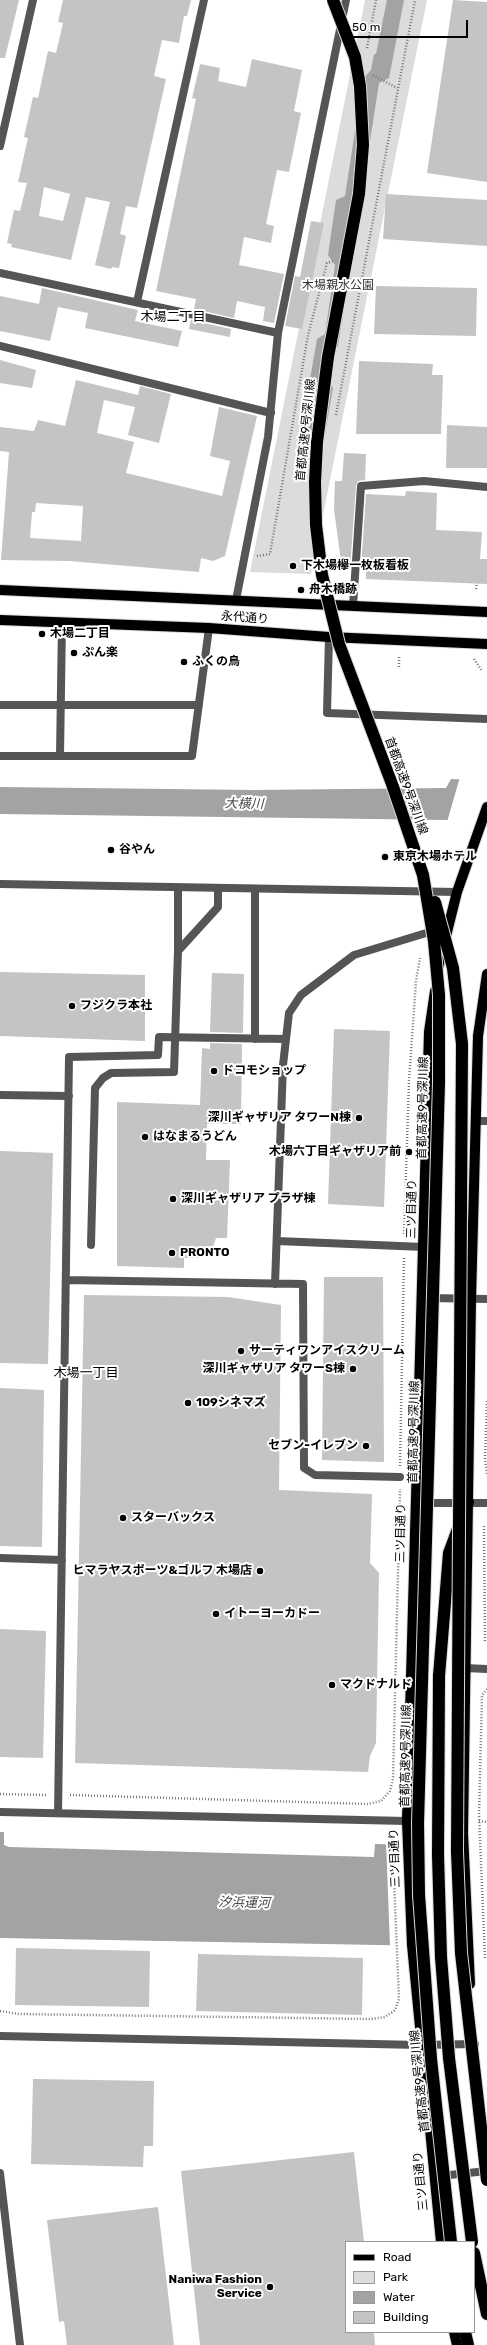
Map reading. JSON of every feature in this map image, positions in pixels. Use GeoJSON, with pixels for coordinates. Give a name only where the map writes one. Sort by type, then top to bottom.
{"type":"FeatureCollection","features":[{"type":"Feature","properties":{"kind":"highway","name":"首都高速9号深川線"},"geometry":{"type":"LineString","coordinates":[[334,0],[356,57],[361,86],[364,140],[360,195],[329,357],[319,430],[316,502],[320,549],[328,592],[342,644],[397,787],[434,900],[453,968],[462,1044],[457,1851],[461,1953],[487,2180]]}},
{"type":"Feature","properties":{"kind":"highway","name":"首都高速9号深川線"},"geometry":{"type":"LineString","coordinates":[[334,0],[351,44],[358,71],[363,145],[359,194],[328,357],[319,427],[315,482],[316,525],[322,575],[339,644],[392,784],[423,875],[434,941],[439,994],[439,1082],[418,1823],[419,1895],[431,2059],[452,2241]]}},
{"type":"Feature","properties":{"kind":"highway"},"geometry":{"type":"LineString","coordinates":[[468,1502],[449,1553],[438,1676],[438,1855],[441,1958],[449,2058],[472,2241]]}},
{"type":"Feature","properties":{"kind":"highway"},"geometry":{"type":"LineString","coordinates":[[475,2258],[487,2314]]}},
{"type":"Feature","properties":{"kind":"highway"},"geometry":{"type":"LineString","coordinates":[[466,2333],[468,2345]]}},
{"type":"Feature","properties":{"kind":"main road","name":"永代通り"},"geometry":{"type":"LineString","coordinates":[[0,590],[487,612]]}},
{"type":"Feature","properties":{"kind":"main road","name":"永代通り"},"geometry":{"type":"LineString","coordinates":[[0,620],[209,628],[329,637],[487,644]]}},
{"type":"Feature","properties":{"kind":"main road","name":"三ツ目通り"},"geometry":{"type":"LineString","coordinates":[[440,2241],[420,2045],[412,1945],[407,1821],[414,1503],[424,1246],[429,1032],[439,965],[457,892],[487,807]]}},
{"type":"Feature","properties":{"kind":"main road"},"geometry":{"type":"LineString","coordinates":[[487,974],[486,994],[478,1036],[475,1121],[463,1833],[468,1955],[475,2044],[487,2149]]}},
{"type":"Feature","properties":{"kind":"main road"},"geometry":{"type":"LineString","coordinates":[[454,2333],[457,2345]]}},
{"type":"Feature","properties":{"kind":"street"},"geometry":{"type":"LineString","coordinates":[[0,146],[33,0]]}},
{"type":"Feature","properties":{"kind":"street"},"geometry":{"type":"LineString","coordinates":[[136,302],[204,0]]}},
{"type":"Feature","properties":{"kind":"street"},"geometry":{"type":"LineString","coordinates":[[236,600],[268,437],[278,333],[346,0]]}},
{"type":"Feature","properties":{"kind":"street"},"geometry":{"type":"LineString","coordinates":[[0,273],[278,333]]}},
{"type":"Feature","properties":{"kind":"street"},"geometry":{"type":"LineString","coordinates":[[0,346],[271,413]]}},
{"type":"Feature","properties":{"kind":"street"},"geometry":{"type":"LineString","coordinates":[[353,606],[361,486],[424,481],[487,487]]}},
{"type":"Feature","properties":{"kind":"street"},"geometry":{"type":"LineString","coordinates":[[60,756],[62,622]]}},
{"type":"Feature","properties":{"kind":"street"},"geometry":{"type":"LineString","coordinates":[[0,756],[192,756],[209,628]]}},
{"type":"Feature","properties":{"kind":"street"},"geometry":{"type":"LineString","coordinates":[[329,637],[327,713],[487,719]]}},
{"type":"Feature","properties":{"kind":"street"},"geometry":{"type":"LineString","coordinates":[[0,705],[199,705]]}},
{"type":"Feature","properties":{"kind":"street"},"geometry":{"type":"LineString","coordinates":[[0,884],[255,890],[457,892]]}},
{"type":"Feature","properties":{"kind":"street"},"geometry":{"type":"LineString","coordinates":[[91,1245],[95,1088],[103,1078],[111,1074],[174,1072],[178,951],[178,888]]}},
{"type":"Feature","properties":{"kind":"street"},"geometry":{"type":"LineString","coordinates":[[178,951],[218,907],[218,889]]}},
{"type":"Feature","properties":{"kind":"street"},"geometry":{"type":"LineString","coordinates":[[255,890],[255,1038]]}},
{"type":"Feature","properties":{"kind":"street"},"geometry":{"type":"LineString","coordinates":[[275,1284],[283,1065],[289,1013],[301,995],[354,955],[449,927]]}},
{"type":"Feature","properties":{"kind":"street"},"geometry":{"type":"LineString","coordinates":[[58,1813],[69,1057],[158,1055],[159,1037],[286,1039]]}},
{"type":"Feature","properties":{"kind":"street"},"geometry":{"type":"LineString","coordinates":[[0,1095],[69,1096]]}},
{"type":"Feature","properties":{"kind":"street"},"geometry":{"type":"LineString","coordinates":[[475,1121],[487,1121]]}},
{"type":"Feature","properties":{"kind":"street"},"geometry":{"type":"LineString","coordinates":[[277,1241],[424,1246]]}},
{"type":"Feature","properties":{"kind":"street"},"geometry":{"type":"LineString","coordinates":[[66,1280],[303,1284],[304,1468],[315,1475],[400,1477]]}},
{"type":"Feature","properties":{"kind":"street"},"geometry":{"type":"LineString","coordinates":[[421,1298],[487,1299]]}},
{"type":"Feature","properties":{"kind":"street"},"geometry":{"type":"LineString","coordinates":[[414,1503],[487,1503]]}},
{"type":"Feature","properties":{"kind":"street"},"geometry":{"type":"LineString","coordinates":[[0,1558],[62,1560]]}},
{"type":"Feature","properties":{"kind":"street"},"geometry":{"type":"LineString","coordinates":[[465,1668],[487,1669]]}},
{"type":"Feature","properties":{"kind":"street"},"geometry":{"type":"LineString","coordinates":[[0,1812],[407,1821]]}},
{"type":"Feature","properties":{"kind":"street"},"geometry":{"type":"LineString","coordinates":[[0,2036],[420,2045],[475,2044]]}},
{"type":"Feature","properties":{"kind":"street"},"geometry":{"type":"LineString","coordinates":[[433,2176],[487,2172]]}},
{"type":"Feature","properties":{"kind":"street"},"geometry":{"type":"LineString","coordinates":[[0,2173],[20,2345]]}},
{"type":"Feature","properties":{"kind":"path"},"geometry":{"type":"LineString","coordinates":[[366,54],[376,0]]}},
{"type":"Feature","properties":{"kind":"path"},"geometry":{"type":"LineString","coordinates":[[336,419],[397,88],[415,0]]}},
{"type":"Feature","properties":{"kind":"path"},"geometry":{"type":"LineString","coordinates":[[368,72],[397,88]]}},
{"type":"Feature","properties":{"kind":"path"},"geometry":{"type":"LineString","coordinates":[[243,559],[270,554],[308,336],[327,263],[332,261]]}},
{"type":"Feature","properties":{"kind":"path"},"geometry":{"type":"LineString","coordinates":[[476,589],[477,583]]}},
{"type":"Feature","properties":{"kind":"path"},"geometry":{"type":"LineString","coordinates":[[399,667],[400,655]]}},
{"type":"Feature","properties":{"kind":"path"},"geometry":{"type":"LineString","coordinates":[[474,659],[482,671]]}},
{"type":"Feature","properties":{"kind":"path"},"geometry":{"type":"LineString","coordinates":[[0,1794],[368,1804],[381,1801],[390,1791],[393,1779],[404,1246],[409,1081],[416,981],[421,955]]}},
{"type":"Feature","properties":{"kind":"path"},"geometry":{"type":"LineString","coordinates":[[487,1401],[485,1460],[487,1474]]}},
{"type":"Feature","properties":{"kind":"path"},"geometry":{"type":"LineString","coordinates":[[484,1526],[485,1643]]}},
{"type":"Feature","properties":{"kind":"path"},"geometry":{"type":"LineString","coordinates":[[485,1958],[479,1816],[482,1695],[487,1689]]}},
{"type":"Feature","properties":{"kind":"path"},"geometry":{"type":"LineString","coordinates":[[479,1821],[487,1822]]}},
{"type":"Feature","properties":{"kind":"path"},"geometry":{"type":"LineString","coordinates":[[0,2011],[18,2014],[371,2019],[385,2017],[395,2010],[399,1999],[392,1831]]}},
{"type":"Feature","properties":{"kind":"green space","name":"木場親水公園"},"geometry":{"type":"Polygon","coordinates":[[[365,0],[427,0],[311,574],[250,572],[365,0]]]}},
{"type":"Feature","properties":{"kind":"water"},"geometry":{"type":"Polygon","coordinates":[[[387,0],[404,0],[389,78],[379,83],[338,347],[330,350],[326,380],[333,388],[325,434],[304,430],[307,413],[313,412],[316,393],[309,385],[317,339],[325,334],[335,265],[328,255],[336,200],[345,196],[363,79],[371,70],[374,54],[376,54],[387,0]]]}},
{"type":"Feature","properties":{"kind":"water","name":"大横川"},"geometry":{"type":"Polygon","coordinates":[[[451,779],[487,780],[448,820],[0,814],[0,787],[253,790],[446,788],[451,779]]]}},
{"type":"Feature","properties":{"kind":"water","name":"汐浜運河"},"geometry":{"type":"Polygon","coordinates":[[[0,1832],[4,1832],[4,1845],[9,1847],[374,1857],[375,1844],[487,1847],[487,1947],[0,1938],[0,1832]]]}},
{"type":"Feature","properties":{"kind":"pier"},"geometry":{"type":"Polygon","coordinates":[[[460,777],[487,778],[487,824],[447,822],[460,777]]]}},
{"type":"Feature","properties":{"kind":"pier"},"geometry":{"type":"Polygon","coordinates":[[[386,1842],[487,1845],[487,1949],[390,1946],[386,1842]]]}},
{"type":"Feature","properties":{"kind":"building"},"geometry":{"type":"Polygon","coordinates":[[[0,0],[19,0],[5,58],[0,58],[0,0]]]}},
{"type":"Feature","properties":{"kind":"building"},"geometry":{"type":"Polygon","coordinates":[[[63,0],[191,0],[187,16],[184,16],[179,43],[162,40],[154,76],[166,79],[137,208],[126,206],[120,234],[126,236],[119,268],[112,267],[111,269],[95,265],[110,202],[86,197],[71,260],[11,247],[12,244],[7,243],[14,210],[20,211],[27,183],[18,182],[28,138],[24,137],[33,97],[38,98],[48,51],[56,53],[63,23],[58,22],[63,0]],[[44,187],[39,216],[63,221],[70,194],[44,187]]]}},
{"type":"Feature","properties":{"kind":"building"},"geometry":{"type":"Polygon","coordinates":[[[453,0],[487,2],[487,182],[427,173],[453,0]]]}},
{"type":"Feature","properties":{"kind":"building"},"geometry":{"type":"Polygon","coordinates":[[[252,59],[302,70],[294,111],[301,113],[289,172],[277,170],[266,224],[274,226],[271,243],[244,237],[239,265],[284,274],[274,323],[263,321],[265,307],[237,301],[234,318],[194,309],[196,299],[156,291],[196,99],[192,98],[200,64],[220,68],[218,81],[246,87],[252,59]]]}},
{"type":"Feature","properties":{"kind":"building"},"geometry":{"type":"Polygon","coordinates":[[[386,194],[487,200],[487,246],[383,239],[386,194]]]}},
{"type":"Feature","properties":{"kind":"building"},"geometry":{"type":"Polygon","coordinates":[[[311,221],[324,223],[302,329],[285,326],[295,276],[300,277],[311,221]]]}},
{"type":"Feature","properties":{"kind":"building"},"geometry":{"type":"Polygon","coordinates":[[[376,286],[477,288],[476,336],[374,334],[376,286]]]}},
{"type":"Feature","properties":{"kind":"building"},"geometry":{"type":"Polygon","coordinates":[[[42,288],[138,310],[135,321],[182,331],[178,347],[85,328],[88,313],[58,307],[50,341],[0,331],[0,296],[39,304],[42,288]]]}},
{"type":"Feature","properties":{"kind":"building"},"geometry":{"type":"Polygon","coordinates":[[[191,320],[231,329],[230,337],[189,329],[191,320]]]}},
{"type":"Feature","properties":{"kind":"building"},"geometry":{"type":"Polygon","coordinates":[[[0,360],[36,370],[32,388],[0,383],[0,360]]]}},
{"type":"Feature","properties":{"kind":"building"},"geometry":{"type":"Polygon","coordinates":[[[359,361],[433,364],[432,375],[443,375],[441,434],[356,434],[359,361]]]}},
{"type":"Feature","properties":{"kind":"building"},"geometry":{"type":"Polygon","coordinates":[[[76,380],[138,395],[140,386],[171,394],[159,443],[128,435],[135,407],[104,400],[97,433],[134,442],[126,473],[222,496],[230,461],[210,456],[219,407],[257,416],[225,556],[213,561],[201,558],[199,572],[69,561],[1,560],[9,452],[0,451],[0,427],[34,431],[38,420],[65,426],[76,380]],[[36,503],[35,512],[32,512],[30,538],[81,541],[83,506],[36,503]]]}},
{"type":"Feature","properties":{"kind":"building"},"geometry":{"type":"Polygon","coordinates":[[[447,425],[487,427],[487,468],[446,468],[447,425]]]}},
{"type":"Feature","properties":{"kind":"building"},"geometry":{"type":"Polygon","coordinates":[[[344,453],[366,454],[365,480],[358,481],[356,486],[350,568],[342,568],[334,510],[335,481],[342,481],[344,453]]]}},
{"type":"Feature","properties":{"kind":"building"},"geometry":{"type":"Polygon","coordinates":[[[406,491],[437,493],[436,530],[482,532],[480,559],[487,559],[487,584],[366,579],[366,568],[361,568],[366,494],[405,496],[406,491]]]}},
{"type":"Feature","properties":{"kind":"building","name":"フジクラ本社"},"geometry":{"type":"Polygon","coordinates":[[[0,972],[145,975],[145,1041],[0,1036],[0,972]]]}},
{"type":"Feature","properties":{"kind":"building"},"geometry":{"type":"Polygon","coordinates":[[[212,973],[244,974],[243,1033],[210,1032],[212,973]]]}},
{"type":"Feature","properties":{"kind":"building","name":"深川ギャザリア タワーN棟"},"geometry":{"type":"Polygon","coordinates":[[[334,1029],[390,1031],[384,1207],[328,1204],[334,1029]]]}},
{"type":"Feature","properties":{"kind":"building","name":"深川ギャザリア プラザ棟"},"geometry":{"type":"Polygon","coordinates":[[[210,1043],[242,1044],[241,1124],[207,1124],[206,1160],[230,1160],[227,1238],[216,1238],[213,1247],[206,1254],[197,1258],[184,1258],[184,1268],[117,1266],[117,1102],[200,1105],[202,1048],[210,1049],[210,1043]]]}},
{"type":"Feature","properties":{"kind":"building"},"geometry":{"type":"Polygon","coordinates":[[[0,1151],[53,1153],[48,1364],[0,1363],[0,1151]]]}},
{"type":"Feature","properties":{"kind":"building","name":"深川ギャザリア タワーS棟"},"geometry":{"type":"Polygon","coordinates":[[[324,1277],[383,1277],[384,1462],[322,1460],[324,1277]]]}},
{"type":"Feature","properties":{"kind":"building"},"geometry":{"type":"Polygon","coordinates":[[[84,1295],[228,1297],[281,1305],[279,1490],[372,1494],[370,1563],[379,1573],[376,1743],[370,1756],[368,1772],[75,1763],[84,1295]]]}},
{"type":"Feature","properties":{"kind":"building"},"geometry":{"type":"Polygon","coordinates":[[[0,1388],[44,1390],[42,1547],[0,1546],[0,1388]]]}},
{"type":"Feature","properties":{"kind":"building"},"geometry":{"type":"Polygon","coordinates":[[[0,1629],[46,1631],[43,1758],[0,1757],[0,1629]]]}},
{"type":"Feature","properties":{"kind":"building"},"geometry":{"type":"Polygon","coordinates":[[[16,1948],[150,1951],[149,2007],[15,2005],[16,1948]]]}},
{"type":"Feature","properties":{"kind":"building"},"geometry":{"type":"Polygon","coordinates":[[[198,1954],[363,1958],[362,2015],[196,2011],[198,1954]]]}},
{"type":"Feature","properties":{"kind":"building"},"geometry":{"type":"Polygon","coordinates":[[[33,2079],[154,2081],[153,2146],[144,2146],[143,2167],[31,2164],[33,2079]]]}},
{"type":"Feature","properties":{"kind":"building","name":"Naniwa Fashion Service"},"geometry":{"type":"Polygon","coordinates":[[[354,2152],[364,2241],[345,2241],[345,2333],[374,2333],[375,2345],[200,2345],[181,2171],[354,2152]]]}},
{"type":"Feature","properties":{"kind":"building"},"geometry":{"type":"Polygon","coordinates":[[[158,2207],[174,2345],[67,2345],[64,2321],[59,2322],[47,2220],[158,2207]]]}},
{"type":"Feature","properties":{"kind":"place","name":"下木場欅一枚板看板"},"geometry":{"type":"Point","coordinates":[293,566]}},
{"type":"Feature","properties":{"kind":"place","name":"舟木橋跡"},"geometry":{"type":"Point","coordinates":[301,590]}},
{"type":"Feature","properties":{"kind":"place","name":"木場二丁目"},"geometry":{"type":"Point","coordinates":[42,634]}},
{"type":"Feature","properties":{"kind":"place","name":"ぷん楽"},"geometry":{"type":"Point","coordinates":[74,653]}},
{"type":"Feature","properties":{"kind":"place","name":"ふくの鳥"},"geometry":{"type":"Point","coordinates":[184,662]}},
{"type":"Feature","properties":{"kind":"place","name":"谷やん"},"geometry":{"type":"Point","coordinates":[111,850]}},
{"type":"Feature","properties":{"kind":"place","name":"東京木場ホテル"},"geometry":{"type":"Point","coordinates":[385,857]}},
{"type":"Feature","properties":{"kind":"place","name":"フジクラ本社"},"geometry":{"type":"Point","coordinates":[72,1006]}},
{"type":"Feature","properties":{"kind":"place","name":"ドコモショップ"},"geometry":{"type":"Point","coordinates":[214,1071]}},
{"type":"Feature","properties":{"kind":"place","name":"深川ギャザリア タワーN棟"},"geometry":{"type":"Point","coordinates":[359,1118]}},
{"type":"Feature","properties":{"kind":"place","name":"はなまるうどん"},"geometry":{"type":"Point","coordinates":[145,1137]}},
{"type":"Feature","properties":{"kind":"place","name":"木場六丁目ギャザリア前"},"geometry":{"type":"Point","coordinates":[409,1152]}},
{"type":"Feature","properties":{"kind":"place","name":"深川ギャザリア プラザ棟"},"geometry":{"type":"Point","coordinates":[173,1199]}},
{"type":"Feature","properties":{"kind":"place","name":"PRONTO"},"geometry":{"type":"Point","coordinates":[172,1253]}},
{"type":"Feature","properties":{"kind":"place","name":"サーティワンアイスクリーム"},"geometry":{"type":"Point","coordinates":[241,1351]}},
{"type":"Feature","properties":{"kind":"place","name":"深川ギャザリア タワーS棟"},"geometry":{"type":"Point","coordinates":[353,1369]}},
{"type":"Feature","properties":{"kind":"place","name":"109シネマズ"},"geometry":{"type":"Point","coordinates":[188,1403]}},
{"type":"Feature","properties":{"kind":"place","name":"セブン-イレブン"},"geometry":{"type":"Point","coordinates":[366,1446]}},
{"type":"Feature","properties":{"kind":"place","name":"スターバックス"},"geometry":{"type":"Point","coordinates":[123,1518]}},
{"type":"Feature","properties":{"kind":"place","name":"ヒマラヤスポーツ&ゴルフ 木場店"},"geometry":{"type":"Point","coordinates":[260,1571]}},
{"type":"Feature","properties":{"kind":"place","name":"イトーヨーカドー"},"geometry":{"type":"Point","coordinates":[216,1614]}},
{"type":"Feature","properties":{"kind":"place","name":"マクドナルド"},"geometry":{"type":"Point","coordinates":[332,1685]}},
{"type":"Feature","properties":{"kind":"place","name":"Naniwa Fashion Service"},"geometry":{"type":"Point","coordinates":[270,2287]}},
{"type":"Feature","properties":{"kind":"district","name":"木場二丁目"},"geometry":{"type":"Point","coordinates":[173,317]}},
{"type":"Feature","properties":{"kind":"district","name":"木場一丁目"},"geometry":{"type":"Point","coordinates":[86,1373]}}]}
